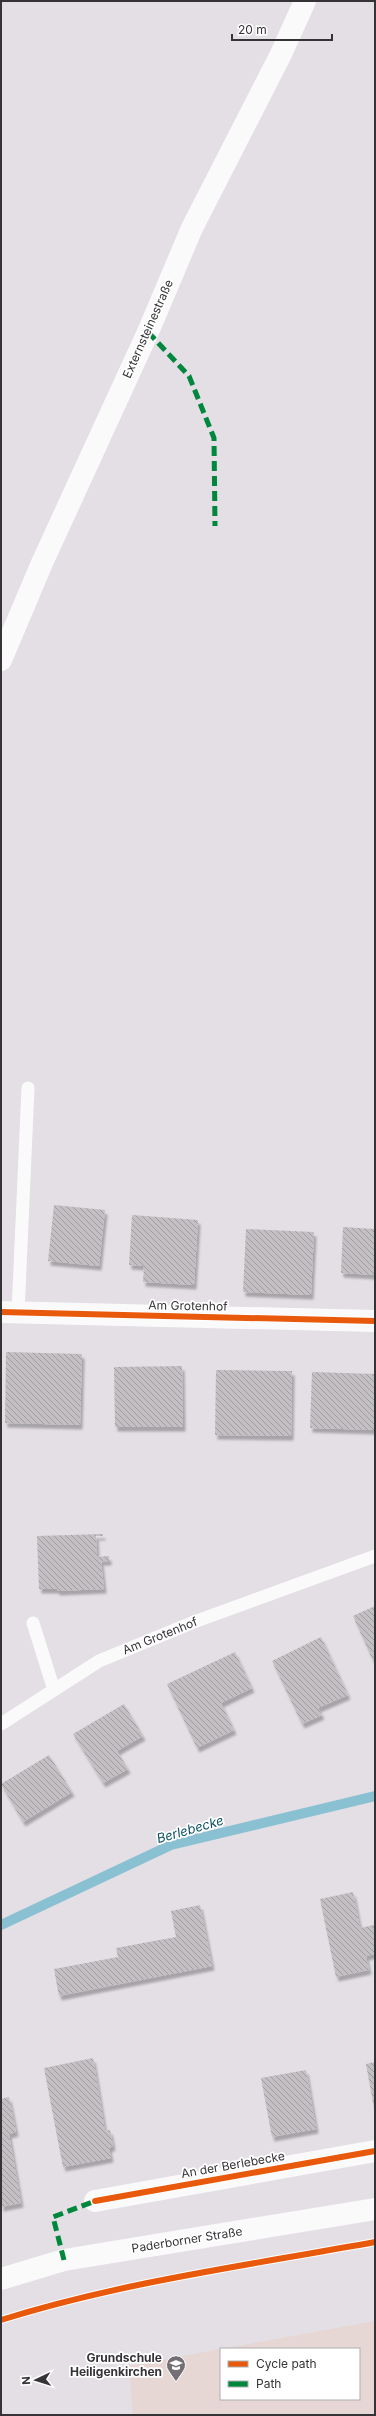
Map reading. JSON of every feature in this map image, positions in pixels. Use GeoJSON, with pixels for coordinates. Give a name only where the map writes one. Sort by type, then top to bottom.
{"type":"FeatureCollection","features":[{"type":"Feature","properties":{"kind":"main road","name":"Externsteinestraße"},"geometry":{"type":"LineString","coordinates":[[1,660],[42,564],[148,332],[192,228],[281,54],[305,1]]}},
{"type":"Feature","properties":{"kind":"main road","name":"Am Grotenhof"},"geometry":{"type":"LineString","coordinates":[[9,1312],[375,1321]]}},
{"type":"Feature","properties":{"kind":"main road","name":"An der Berlebecke"},"geometry":{"type":"LineString","coordinates":[[95,2201],[375,2151]]}},
{"type":"Feature","properties":{"kind":"main road","name":"Paderborner Straße"},"geometry":{"type":"LineString","coordinates":[[1,2279],[64,2260],[375,2209]]}},
{"type":"Feature","properties":{"kind":"lane"},"geometry":{"type":"LineString","coordinates":[[9,1312],[28,1088]]}},
{"type":"Feature","properties":{"kind":"lane","name":"Am Grotenhof"},"geometry":{"type":"LineString","coordinates":[[1,1724],[99,1661],[194,1622],[375,1556]]}},
{"type":"Feature","properties":{"kind":"lane"},"geometry":{"type":"LineString","coordinates":[[33,1623],[54,1690]]}},
{"type":"Feature","properties":{"kind":"shaded area","name":"Grundschule Heiligenkirchen"},"geometry":{"type":"Polygon","coordinates":[[[375,2321],[375,2415],[133,2415],[129,2366],[220,2349],[220,2400],[360,2400],[360,2348],[226,2348],[375,2321]]]}},
{"type":"Feature","properties":{"kind":"building"},"geometry":{"type":"Polygon","coordinates":[[[54,1205],[105,1210],[99,1266],[48,1261],[54,1205]]]}},
{"type":"Feature","properties":{"kind":"building"},"geometry":{"type":"Polygon","coordinates":[[[132,1215],[198,1220],[194,1285],[143,1282],[144,1266],[129,1265],[132,1215]]]}},
{"type":"Feature","properties":{"kind":"building"},"geometry":{"type":"Polygon","coordinates":[[[343,1227],[375,1229],[375,1275],[341,1273],[343,1227]]]}},
{"type":"Feature","properties":{"kind":"building"},"geometry":{"type":"Polygon","coordinates":[[[246,1229],[314,1232],[311,1295],[243,1292],[246,1229]]]}},
{"type":"Feature","properties":{"kind":"building"},"geometry":{"type":"Polygon","coordinates":[[[6,1352],[82,1354],[80,1425],[5,1423],[6,1352]]]}},
{"type":"Feature","properties":{"kind":"building"},"geometry":{"type":"Polygon","coordinates":[[[182,1366],[183,1427],[115,1427],[114,1367],[182,1366]]]}},
{"type":"Feature","properties":{"kind":"building"},"geometry":{"type":"Polygon","coordinates":[[[216,1370],[292,1371],[291,1436],[215,1435],[216,1370]]]}},
{"type":"Feature","properties":{"kind":"building"},"geometry":{"type":"Polygon","coordinates":[[[312,1372],[375,1374],[375,1430],[310,1428],[312,1372]]]}},
{"type":"Feature","properties":{"kind":"building"},"geometry":{"type":"Polygon","coordinates":[[[103,1534],[103,1536],[96,1536],[97,1557],[109,1556],[109,1561],[101,1561],[104,1589],[57,1591],[57,1589],[39,1589],[37,1536],[103,1534]]]}},
{"type":"Feature","properties":{"kind":"building"},"geometry":{"type":"Polygon","coordinates":[[[375,1606],[375,1665],[353,1616],[375,1606]]]}},
{"type":"Feature","properties":{"kind":"building"},"geometry":{"type":"Polygon","coordinates":[[[321,1637],[348,1695],[318,1708],[322,1715],[302,1724],[272,1661],[321,1637]]]}},
{"type":"Feature","properties":{"kind":"building"},"geometry":{"type":"Polygon","coordinates":[[[235,1652],[252,1688],[221,1703],[234,1730],[197,1748],[167,1684],[235,1652]]]}},
{"type":"Feature","properties":{"kind":"building"},"geometry":{"type":"Polygon","coordinates":[[[124,1704],[143,1736],[117,1751],[128,1769],[103,1783],[73,1734],[124,1704]]]}},
{"type":"Feature","properties":{"kind":"building"},"geometry":{"type":"Polygon","coordinates":[[[49,1755],[72,1792],[23,1822],[1,1784],[49,1755]]]}},
{"type":"Feature","properties":{"kind":"building"},"geometry":{"type":"Polygon","coordinates":[[[353,1892],[360,1928],[374,1925],[375,1954],[366,1956],[369,1970],[336,1977],[320,1899],[353,1892]]]}},
{"type":"Feature","properties":{"kind":"building"},"geometry":{"type":"Polygon","coordinates":[[[200,1905],[212,1966],[59,1996],[54,1969],[118,1957],[116,1948],[176,1937],[171,1911],[200,1905]]]}},
{"type":"Feature","properties":{"kind":"building"},"geometry":{"type":"Polygon","coordinates":[[[93,2058],[105,2131],[110,2130],[113,2146],[109,2148],[111,2158],[63,2167],[44,2068],[93,2058]]]}},
{"type":"Feature","properties":{"kind":"building"},"geometry":{"type":"Polygon","coordinates":[[[375,2062],[375,2108],[374,2108],[366,2064],[375,2062]]]}},
{"type":"Feature","properties":{"kind":"building"},"geometry":{"type":"Polygon","coordinates":[[[306,2070],[316,2129],[272,2137],[261,2078],[306,2070]]]}},
{"type":"Feature","properties":{"kind":"building"},"geometry":{"type":"Polygon","coordinates":[[[9,2097],[16,2132],[9,2134],[21,2203],[1,2207],[1,2099],[9,2097]]]}},
{"type":"Feature","properties":{"kind":"waterway","name":"Berlebecke"},"geometry":{"type":"LineString","coordinates":[[1,1925],[171,1845],[375,1796]]}},
{"type":"Feature","properties":{"kind":"marked path"},"geometry":{"type":"LineString","coordinates":[[148,332],[189,376],[214,438],[215,526]]}},
{"type":"Feature","properties":{"kind":"marked path"},"geometry":{"type":"LineString","coordinates":[[64,2260],[53,2217],[95,2201]]}},
{"type":"Feature","properties":{"kind":"cycle path"},"geometry":{"type":"LineString","coordinates":[[1,1312],[375,1321]]}},
{"type":"Feature","properties":{"kind":"cycle path"},"geometry":{"type":"LineString","coordinates":[[95,2201],[375,2151]]}},
{"type":"Feature","properties":{"kind":"cycle path"},"geometry":{"type":"LineString","coordinates":[[1,2320],[93,2295],[186,2275],[375,2242]]}},
{"type":"Feature","properties":{"kind":"place","name":"Grundschule Heiligenkirchen"},"geometry":{"type":"Point","coordinates":[176,2382]}}]}
